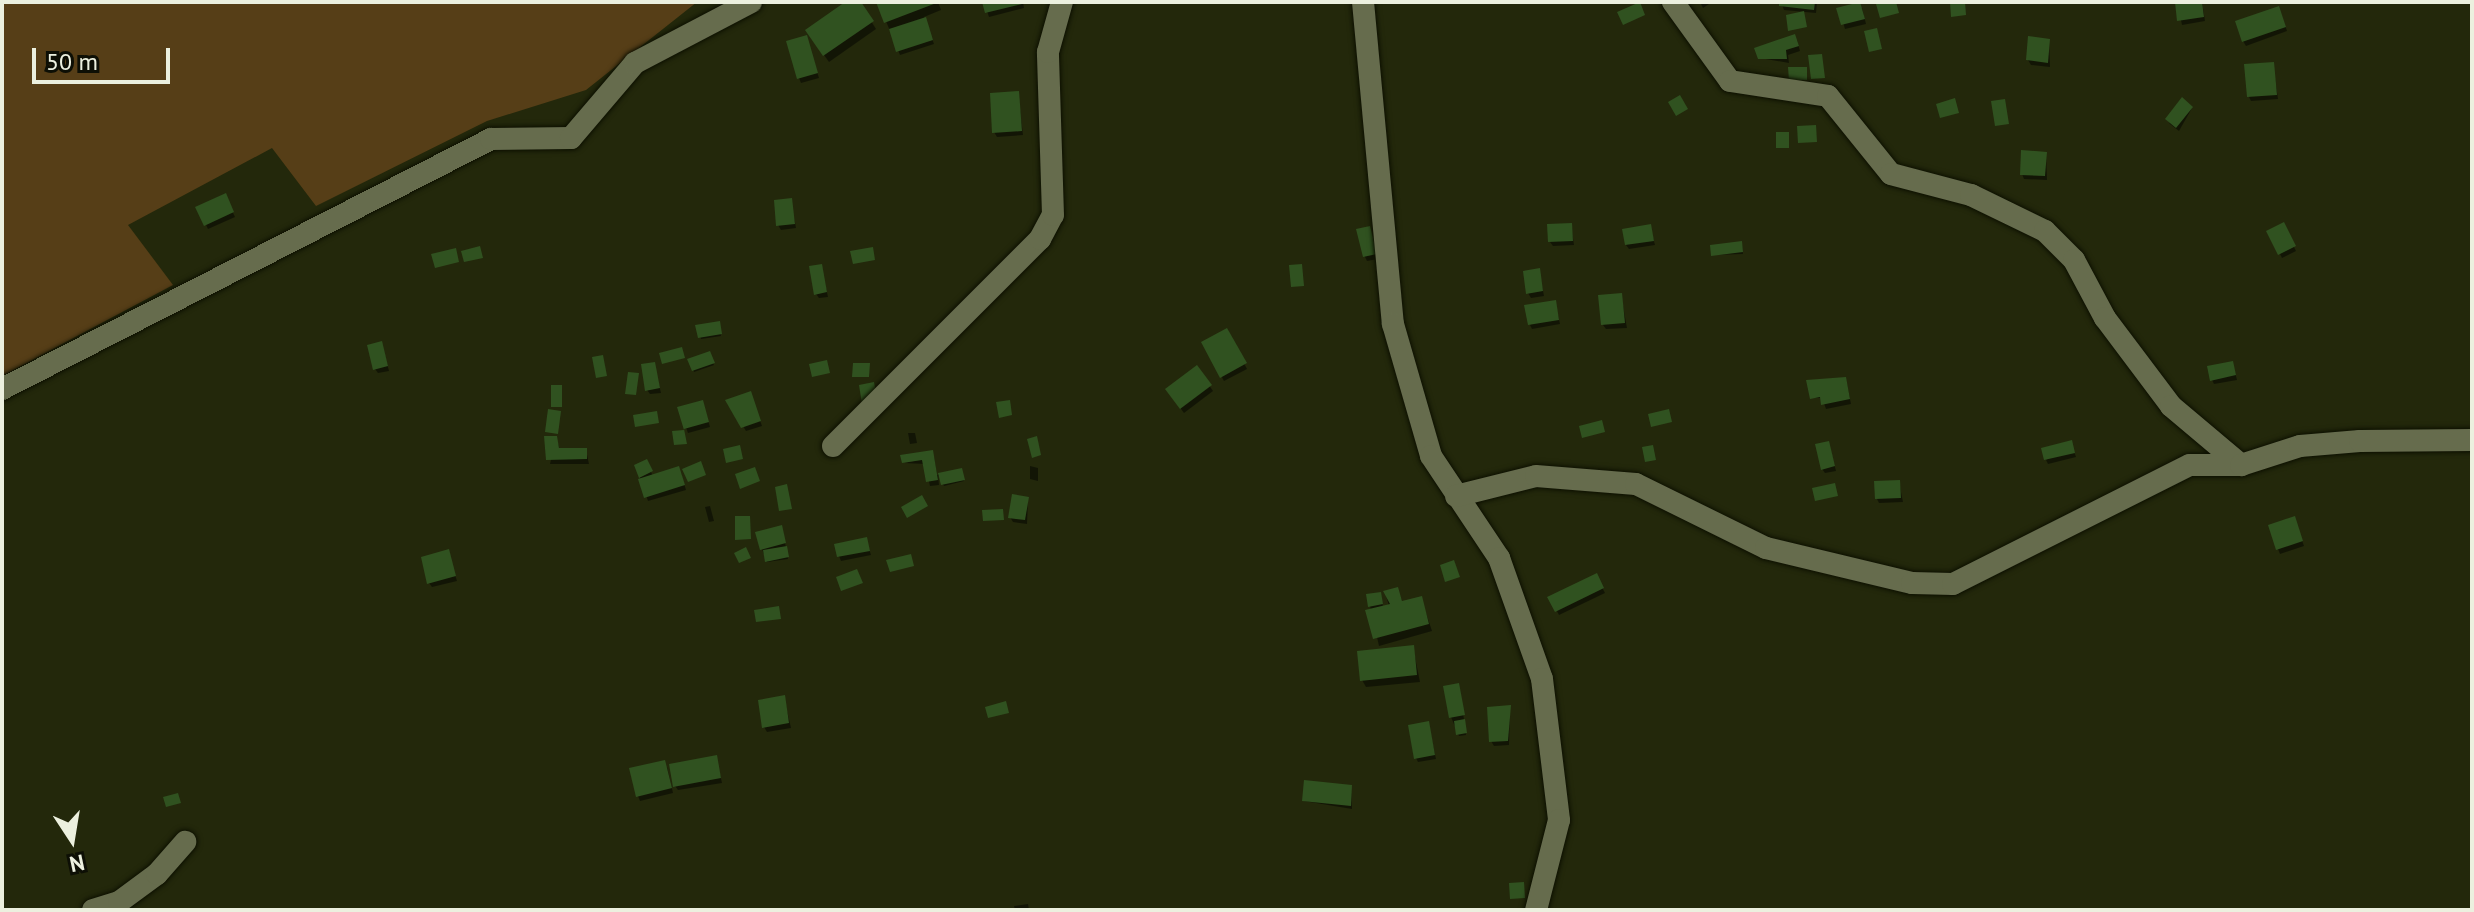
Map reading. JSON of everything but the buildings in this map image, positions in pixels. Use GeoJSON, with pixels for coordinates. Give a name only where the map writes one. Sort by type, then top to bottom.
{"type":"FeatureCollection","features":[{"type":"Feature","properties":{"kind":"street"},"geometry":{"type":"LineString","coordinates":[[2,389],[491,139],[571,138],[635,63],[751,2]]}},
{"type":"Feature","properties":{"kind":"street"},"geometry":{"type":"LineString","coordinates":[[833,446],[1040,239],[1053,215],[1048,52],[1062,2]]}},
{"type":"Feature","properties":{"kind":"street"},"geometry":{"type":"LineString","coordinates":[[1363,2],[1393,324],[1431,456],[1499,558],[1542,679],[1559,820],[1536,910]]}},
{"type":"Feature","properties":{"kind":"street"},"geometry":{"type":"LineString","coordinates":[[1673,2],[1730,81],[1828,96],[1891,174],[1971,195],[2045,231],[2074,260],[2105,318],[2171,406],[2241,465]]}},
{"type":"Feature","properties":{"kind":"street"},"geometry":{"type":"LineString","coordinates":[[1456,496],[1536,476],[1636,484],[1766,548],[1912,583],[1953,584],[2190,465],[2241,465],[2300,446],[2472,440]]}},
{"type":"Feature","properties":{"kind":"street"},"geometry":{"type":"LineString","coordinates":[[93,910],[119,902],[157,874],[185,842]]}},
{"type":"Feature","properties":{"kind":"shaded area"},"geometry":{"type":"Polygon","coordinates":[[[2,2],[697,2],[586,90],[487,121],[316,206],[272,148],[128,225],[173,285],[2,376],[2,2]]]}}]}
